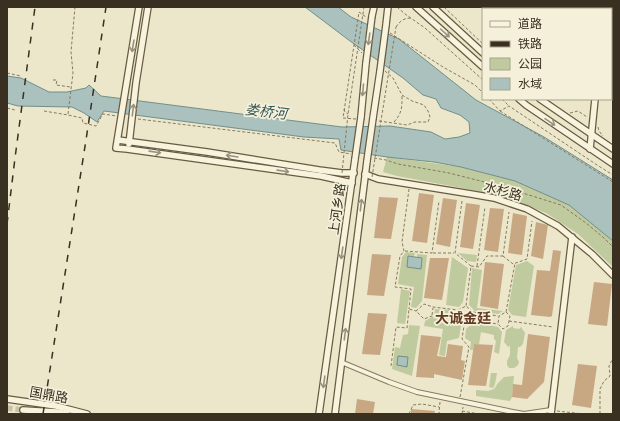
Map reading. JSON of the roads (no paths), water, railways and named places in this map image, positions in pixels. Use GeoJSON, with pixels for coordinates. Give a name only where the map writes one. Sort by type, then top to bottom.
{"type":"FeatureCollection","features":[{"type":"Feature","properties":{"kind":"street"},"geometry":{"type":"LineString","coordinates":[[139,7],[116,148],[313,175],[352,183]]}},
{"type":"Feature","properties":{"kind":"street"},"geometry":{"type":"LineString","coordinates":[[127,149],[148,7]]}},
{"type":"Feature","properties":{"kind":"street","name":"上河乡路"},"geometry":{"type":"LineString","coordinates":[[319,414],[354,173],[366,63],[374,7]]}},
{"type":"Feature","properties":{"kind":"street","name":"上河乡路"},"geometry":{"type":"LineString","coordinates":[[335,414],[365,174],[369,159],[388,7]]}},
{"type":"Feature","properties":{"kind":"street"},"geometry":{"type":"LineString","coordinates":[[416,7],[482,66]]}},
{"type":"Feature","properties":{"kind":"street"},"geometry":{"type":"LineString","coordinates":[[433,7],[482,52]]}},
{"type":"Feature","properties":{"kind":"street"},"geometry":{"type":"LineString","coordinates":[[520,100],[613,164]]}},
{"type":"Feature","properties":{"kind":"street"},"geometry":{"type":"LineString","coordinates":[[541,100],[613,149]]}},
{"type":"Feature","properties":{"kind":"street"},"geometry":{"type":"LineString","coordinates":[[590,149],[595,100]]}},
{"type":"Feature","properties":{"kind":"street"},"geometry":{"type":"LineString","coordinates":[[118,140],[342,173],[354,173]]}},
{"type":"Feature","properties":{"kind":"street","name":"水杉路"},"geometry":{"type":"LineString","coordinates":[[365,174],[378,179],[494,198],[526,209],[558,226],[592,254],[613,275]]}},
{"type":"Feature","properties":{"kind":"street"},"geometry":{"type":"LineString","coordinates":[[342,362],[413,391],[524,414],[551,412],[572,238]]}},
{"type":"Feature","properties":{"kind":"street","name":"国鼎路"},"geometry":{"type":"LineString","coordinates":[[7,400],[56,406],[87,414]]}},
{"type":"Feature","properties":{"kind":"street","name":"国鼎路"},"geometry":{"type":"LineString","coordinates":[[23,410],[67,414]]}},
{"type":"Feature","properties":{"kind":"water"},"geometry":{"type":"Polygon","coordinates":[[[305,7],[338,7],[351,17],[399,39],[476,100],[544,137],[613,180],[613,241],[569,205],[515,181],[461,167],[434,162],[341,150],[339,139],[304,137],[104,111],[97,122],[72,107],[18,106],[7,103],[7,76],[21,78],[49,92],[67,92],[86,88],[89,85],[101,96],[342,127],[390,126],[431,132],[445,139],[459,137],[470,133],[469,122],[460,115],[441,108],[436,99],[423,95],[403,78],[305,7]]]}},
{"type":"Feature","properties":{"kind":"water"},"geometry":{"type":"Polygon","coordinates":[[[408,256],[422,258],[421,269],[407,267],[408,256]]]}},
{"type":"Feature","properties":{"kind":"water"},"geometry":{"type":"Polygon","coordinates":[[[398,356],[408,357],[407,367],[397,365],[398,356]]]}},
{"type":"Feature","properties":{"kind":"tunnel"},"geometry":{"type":"LineString","coordinates":[[7,408],[23,410]]}},
{"type":"Feature","properties":{"kind":"railway"},"geometry":{"type":"LineString","coordinates":[[7,224],[35,7]]}},
{"type":"Feature","properties":{"kind":"railway"},"geometry":{"type":"LineString","coordinates":[[43,414],[106,7]]}},
{"type":"Feature","properties":{"kind":"district","name":"大诚金廷"},"geometry":{"type":"Point","coordinates":[463,318]}},
{"type":"Feature","properties":{"kind":"water label","name":"娄桥河"},"geometry":{"type":"Point","coordinates":[266,112]}}]}
